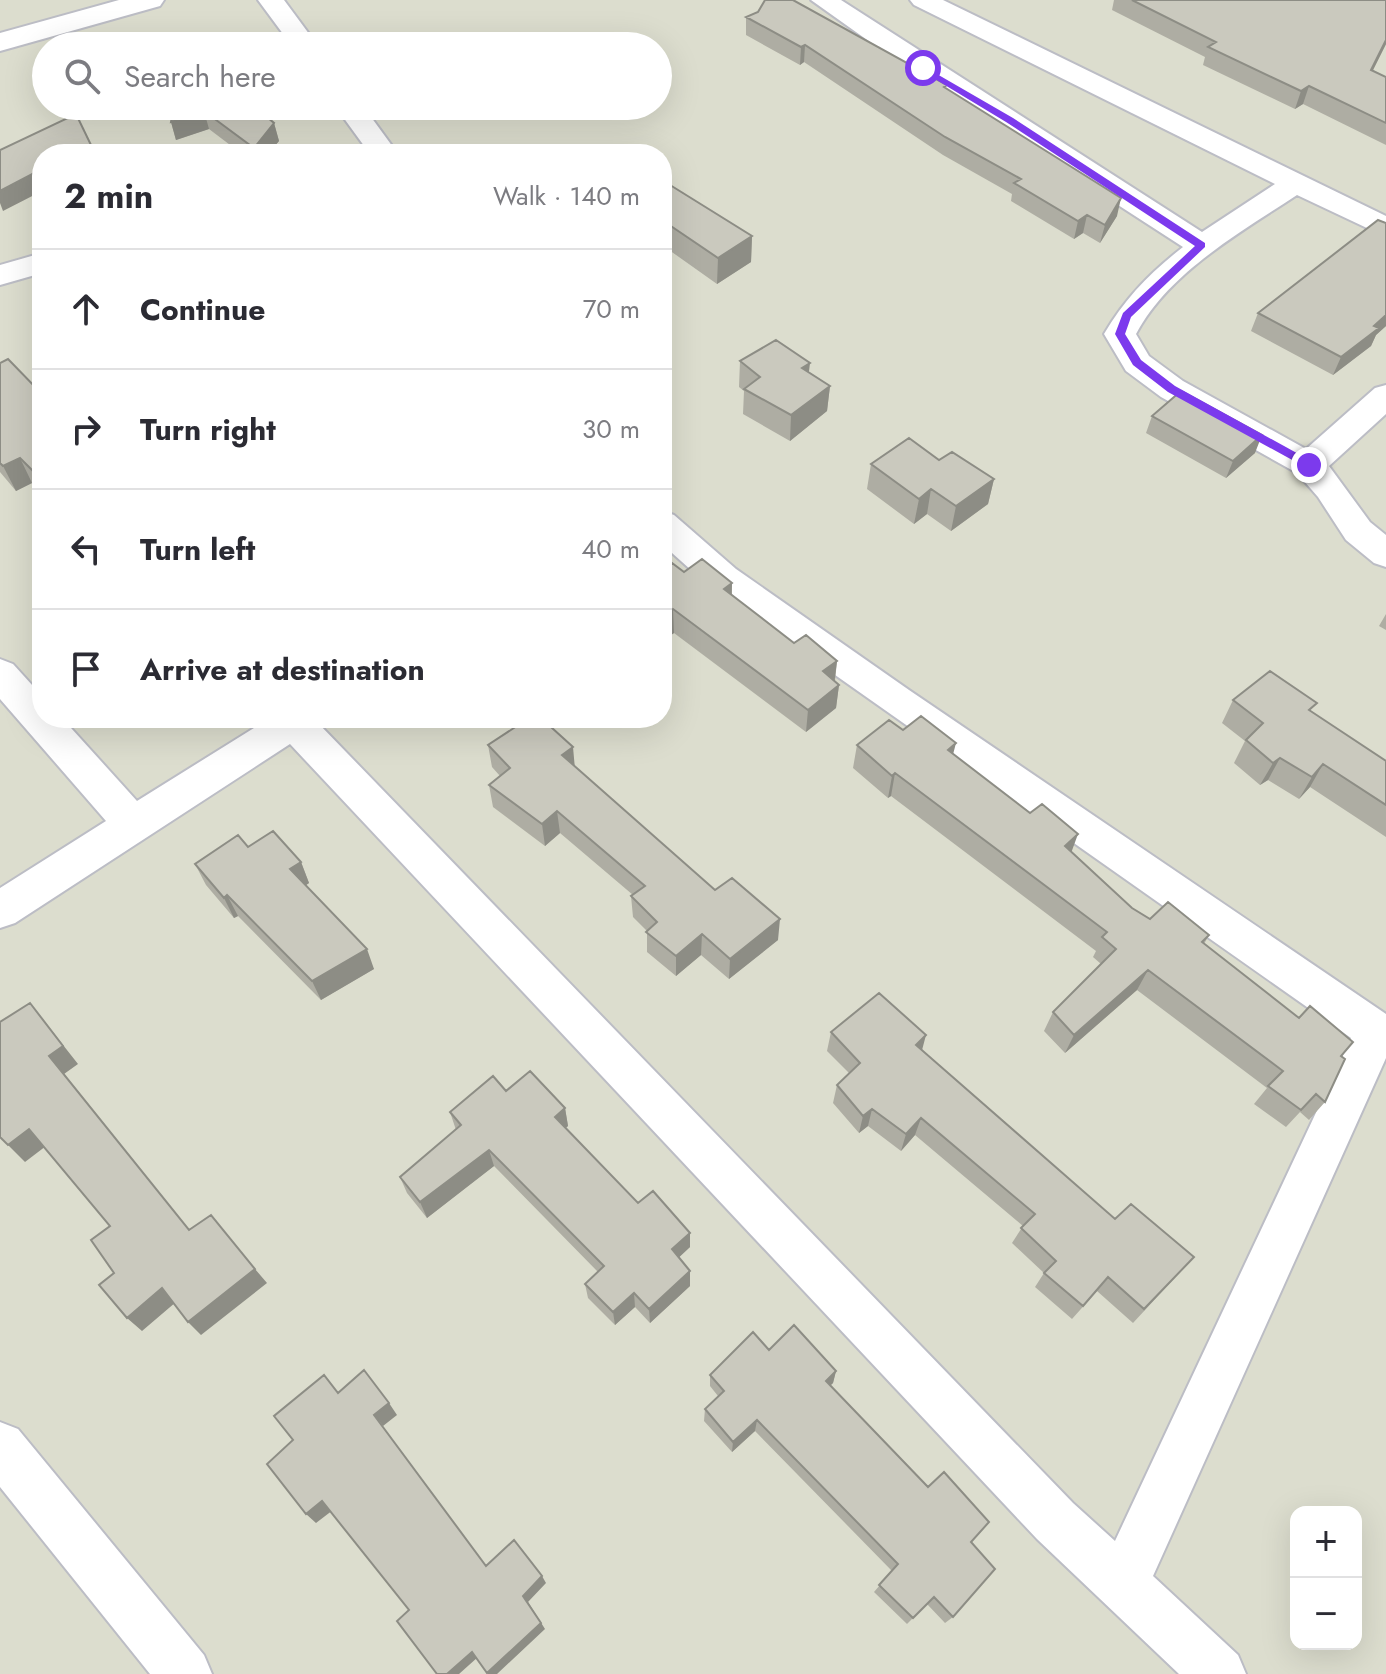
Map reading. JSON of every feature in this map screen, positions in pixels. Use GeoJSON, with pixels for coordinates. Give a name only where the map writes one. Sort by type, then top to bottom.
{"type":"FeatureCollection","features":[{"type":"Feature","properties":{"kind":"street"},"geometry":{"type":"LineString","coordinates":[[36,32],[150,0]]}},
{"type":"Feature","properties":{"kind":"street"},"geometry":{"type":"LineString","coordinates":[[271,0],[295,32]]}},
{"type":"Feature","properties":{"kind":"street"},"geometry":{"type":"LineString","coordinates":[[824,0],[923,68],[1201,245]]}},
{"type":"Feature","properties":{"kind":"street"},"geometry":{"type":"LineString","coordinates":[[923,0],[1386,228]]}},
{"type":"Feature","properties":{"kind":"street"},"geometry":{"type":"LineString","coordinates":[[0,42],[32,33]]}},
{"type":"Feature","properties":{"kind":"street"},"geometry":{"type":"LineString","coordinates":[[359,120],[377,144]]}},
{"type":"Feature","properties":{"kind":"street"},"geometry":{"type":"LineString","coordinates":[[1295,184],[1201,245],[1127,316],[1120,334],[1137,363],[1172,389],[1309,465],[1330,488],[1358,531],[1386,554]]}},
{"type":"Feature","properties":{"kind":"street"},"geometry":{"type":"LineString","coordinates":[[0,275],[32,266]]}},
{"type":"Feature","properties":{"kind":"street"},"geometry":{"type":"LineString","coordinates":[[1309,465],[1386,396]]}},
{"type":"Feature","properties":{"kind":"street"},"geometry":{"type":"LineString","coordinates":[[672,533],[723,578],[871,684],[1381,1034],[1122,1585]]}},
{"type":"Feature","properties":{"kind":"street"},"geometry":{"type":"LineString","coordinates":[[0,674],[32,710]]}},
{"type":"Feature","properties":{"kind":"street"},"geometry":{"type":"LineString","coordinates":[[48,728],[134,825]]}},
{"type":"Feature","properties":{"kind":"street"},"geometry":{"type":"LineString","coordinates":[[0,910],[285,728]]}},
{"type":"Feature","properties":{"kind":"street"},"geometry":{"type":"LineString","coordinates":[[305,728],[1055,1521],[1219,1674]]}},
{"type":"Feature","properties":{"kind":"street"},"geometry":{"type":"LineString","coordinates":[[0,1447],[185,1674]]}},
{"type":"Feature","properties":{"kind":"shaded area"},"geometry":{"type":"Polygon","coordinates":[[[0,0],[1386,0],[1386,1674],[0,1674],[0,0]]]}},
{"type":"Feature","properties":{"kind":"building"},"geometry":{"type":"Polygon","coordinates":[[[765,0],[793,0],[947,85],[944,87],[1121,198],[1105,225],[1087,215],[1078,221],[1014,183],[1021,179],[945,137],[805,45],[801,47],[746,17],[758,12],[765,0]]]}},
{"type":"Feature","properties":{"kind":"building"},"geometry":{"type":"Polygon","coordinates":[[[1132,0],[1386,0],[1386,40],[1371,70],[1386,77],[1386,123],[1309,86],[1301,91],[1208,47],[1216,42],[1132,0]]]}},
{"type":"Feature","properties":{"kind":"building"},"geometry":{"type":"Polygon","coordinates":[[[63,120],[79,120],[91,144],[32,144],[32,174],[0,191],[0,150],[63,120]]]}},
{"type":"Feature","properties":{"kind":"building"},"geometry":{"type":"Polygon","coordinates":[[[216,120],[270,120],[274,123],[257,144],[249,144],[216,120]]]}},
{"type":"Feature","properties":{"kind":"building"},"geometry":{"type":"Polygon","coordinates":[[[672,186],[752,236],[718,258],[672,227],[672,186]]]}},
{"type":"Feature","properties":{"kind":"building"},"geometry":{"type":"Polygon","coordinates":[[[1378,220],[1386,223],[1386,315],[1374,326],[1379,328],[1341,357],[1258,313],[1378,220]]]}},
{"type":"Feature","properties":{"kind":"building"},"geometry":{"type":"Polygon","coordinates":[[[776,340],[810,363],[802,368],[830,386],[791,415],[744,389],[760,377],[740,361],[776,340]]]}},
{"type":"Feature","properties":{"kind":"building"},"geometry":{"type":"Polygon","coordinates":[[[8,359],[32,384],[32,470],[20,458],[3,466],[0,463],[0,363],[8,359]]]}},
{"type":"Feature","properties":{"kind":"building"},"geometry":{"type":"Polygon","coordinates":[[[1181,391],[1262,435],[1233,461],[1152,416],[1181,391]]]}},
{"type":"Feature","properties":{"kind":"building"},"geometry":{"type":"Polygon","coordinates":[[[909,438],[939,460],[952,452],[994,479],[956,506],[931,489],[919,499],[871,464],[909,438]]]}},
{"type":"Feature","properties":{"kind":"building"},"geometry":{"type":"Polygon","coordinates":[[[702,559],[732,583],[724,589],[794,643],[806,635],[837,661],[823,671],[839,685],[808,710],[672,610],[672,563],[684,572],[702,559]]]}},
{"type":"Feature","properties":{"kind":"building"},"geometry":{"type":"Polygon","coordinates":[[[1270,671],[1317,703],[1309,710],[1386,761],[1386,805],[1323,764],[1312,777],[1280,758],[1273,763],[1246,740],[1263,723],[1233,700],[1270,671]]]}},
{"type":"Feature","properties":{"kind":"building"},"geometry":{"type":"Polygon","coordinates":[[[921,716],[956,743],[948,750],[1030,813],[1042,804],[1078,834],[1065,846],[1132,908],[1150,919],[1168,902],[1209,935],[1202,942],[1299,1018],[1310,1006],[1353,1042],[1341,1056],[1345,1059],[1325,1102],[1316,1094],[1301,1110],[1268,1086],[1283,1071],[1148,970],[1074,1035],[1053,1012],[1116,949],[1102,937],[1107,932],[895,773],[892,776],[857,745],[889,720],[903,730],[921,716]]]}},
{"type":"Feature","properties":{"kind":"building"},"geometry":{"type":"Polygon","coordinates":[[[514,728],[552,728],[573,747],[562,755],[715,890],[732,878],[780,919],[730,959],[702,934],[676,956],[646,932],[657,922],[631,896],[645,886],[557,811],[542,824],[489,785],[510,768],[488,745],[514,728]]]}},
{"type":"Feature","properties":{"kind":"building"},"geometry":{"type":"Polygon","coordinates":[[[273,831],[301,862],[290,869],[367,949],[312,981],[227,895],[224,898],[195,864],[238,835],[248,847],[273,831]]]}},
{"type":"Feature","properties":{"kind":"building"},"geometry":{"type":"Polygon","coordinates":[[[879,993],[926,1035],[916,1045],[1115,1219],[1131,1204],[1194,1257],[1144,1309],[1108,1277],[1083,1306],[1044,1273],[1056,1261],[1021,1228],[1035,1214],[921,1118],[906,1134],[872,1109],[863,1116],[837,1085],[860,1063],[831,1032],[879,993]]]}},
{"type":"Feature","properties":{"kind":"building"},"geometry":{"type":"Polygon","coordinates":[[[30,1003],[63,1046],[49,1056],[189,1230],[211,1215],[255,1269],[188,1322],[162,1288],[127,1318],[99,1285],[114,1273],[91,1240],[110,1226],[29,1129],[8,1145],[0,1137],[0,1022],[30,1003]]]}},
{"type":"Feature","properties":{"kind":"building"},"geometry":{"type":"Polygon","coordinates":[[[530,1071],[565,1108],[555,1117],[638,1203],[653,1191],[690,1233],[672,1249],[690,1271],[649,1309],[634,1293],[613,1312],[585,1284],[604,1266],[489,1150],[420,1202],[400,1177],[461,1125],[450,1112],[493,1076],[506,1091],[530,1071]]]}},
{"type":"Feature","properties":{"kind":"building"},"geometry":{"type":"Polygon","coordinates":[[[794,1325],[836,1371],[826,1381],[928,1487],[944,1472],[989,1522],[971,1542],[995,1569],[953,1617],[934,1597],[913,1618],[879,1585],[898,1564],[757,1420],[733,1442],[705,1409],[724,1391],[710,1375],[753,1332],[769,1350],[794,1325]]]}},
{"type":"Feature","properties":{"kind":"building"},"geometry":{"type":"Polygon","coordinates":[[[364,1370],[389,1403],[374,1415],[486,1566],[514,1540],[542,1576],[523,1596],[541,1623],[487,1673],[472,1652],[447,1674],[437,1674],[397,1621],[409,1610],[322,1501],[306,1514],[267,1464],[293,1440],[274,1416],[324,1375],[338,1393],[364,1370]]]}},
{"type":"Feature","properties":{"kind":"route"},"geometry":{"type":"LineString","coordinates":[[923,68],[1115,187],[1201,245],[1127,316],[1120,334],[1137,363],[1172,389],[1309,465]]}}]}
